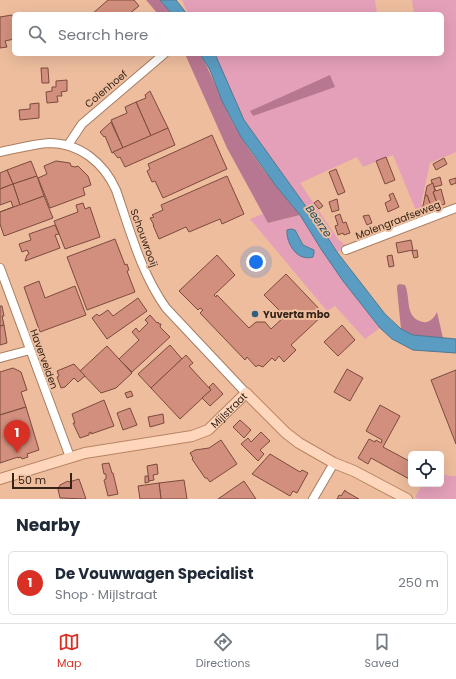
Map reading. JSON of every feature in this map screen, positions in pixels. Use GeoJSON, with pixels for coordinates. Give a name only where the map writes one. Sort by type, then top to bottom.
{"type":"FeatureCollection","features":[{"type":"Feature","properties":{"kind":"main road","name":"Mijlstraat"},"geometry":{"type":"LineString","coordinates":[[0,479],[70,457],[101,450],[192,436],[208,430],[246,394],[286,433],[299,443],[334,463],[354,471],[407,499]]}},
{"type":"Feature","properties":{"kind":"street","name":"Colenhoef"},"geometry":{"type":"LineString","coordinates":[[68,145],[82,124],[162,56]]}},
{"type":"Feature","properties":{"kind":"street","name":"Schouwrooij"},"geometry":{"type":"LineString","coordinates":[[0,152],[49,143],[68,145],[80,150],[95,160],[105,170],[111,179],[144,270],[155,292],[166,308],[246,394]]}},
{"type":"Feature","properties":{"kind":"street","name":"Molengraafseweg"},"geometry":{"type":"LineString","coordinates":[[346,250],[456,208]]}},
{"type":"Feature","properties":{"kind":"street","name":"Havervelden"},"geometry":{"type":"LineString","coordinates":[[0,268],[70,457]]}},
{"type":"Feature","properties":{"kind":"street"},"geometry":{"type":"LineString","coordinates":[[0,358],[30,350]]}},
{"type":"Feature","properties":{"kind":"street"},"geometry":{"type":"LineString","coordinates":[[313,499],[334,463]]}},
{"type":"Feature","properties":{"kind":"shaded area"},"geometry":{"type":"Polygon","coordinates":[[[146,0],[160,0],[170,12],[156,12],[146,0]]]}},
{"type":"Feature","properties":{"kind":"shaded area"},"geometry":{"type":"Polygon","coordinates":[[[182,0],[375,0],[377,12],[187,12],[182,0]]]}},
{"type":"Feature","properties":{"kind":"shaded area"},"geometry":{"type":"Polygon","coordinates":[[[412,0],[456,0],[456,152],[430,163],[422,199],[421,217],[419,218],[393,155],[363,167],[357,157],[300,183],[338,239],[344,244],[351,246],[337,252],[244,120],[216,56],[444,56],[444,12],[414,12],[412,0]],[[335,86],[250,111],[253,116],[335,86]]]}},
{"type":"Feature","properties":{"kind":"shaded area"},"geometry":{"type":"Polygon","coordinates":[[[186,56],[201,56],[240,135],[264,170],[300,215],[268,223],[227,148],[186,56]]]}},
{"type":"Feature","properties":{"kind":"shaded area"},"geometry":{"type":"Polygon","coordinates":[[[330,75],[335,87],[253,116],[250,111],[330,75]]]}},
{"type":"Feature","properties":{"kind":"shaded area"},"geometry":{"type":"Polygon","coordinates":[[[263,214],[269,223],[300,215],[338,273],[380,328],[365,339],[335,306],[327,311],[250,219],[263,214]],[[298,234],[296,253],[307,258],[314,255],[314,250],[303,245],[298,234]]]}},
{"type":"Feature","properties":{"kind":"shaded area"},"geometry":{"type":"Polygon","coordinates":[[[399,284],[405,285],[409,307],[413,316],[417,320],[428,322],[437,312],[443,338],[413,335],[401,329],[397,289],[399,284]]]}},
{"type":"Feature","properties":{"kind":"shaded area"},"geometry":{"type":"Polygon","coordinates":[[[444,474],[456,476],[456,499],[418,499],[415,497],[421,487],[444,487],[444,474]]]}},
{"type":"Feature","properties":{"kind":"water"},"geometry":{"type":"Polygon","coordinates":[[[160,0],[176,0],[185,12],[170,12],[160,0]]]}},
{"type":"Feature","properties":{"kind":"water"},"geometry":{"type":"Polygon","coordinates":[[[201,56],[216,56],[244,120],[337,252],[385,314],[401,329],[413,335],[456,339],[456,353],[413,350],[392,339],[380,328],[343,281],[300,215],[276,186],[241,137],[222,101],[210,70],[201,56]]]}},
{"type":"Feature","properties":{"kind":"water"},"geometry":{"type":"Polygon","coordinates":[[[287,230],[295,230],[303,245],[314,250],[313,257],[307,258],[297,254],[288,240],[287,230]]]}},
{"type":"Feature","properties":{"kind":"building"},"geometry":{"type":"Polygon","coordinates":[[[108,0],[134,0],[139,6],[132,12],[94,12],[108,0]]]}},
{"type":"Feature","properties":{"kind":"building"},"geometry":{"type":"Polygon","coordinates":[[[12,15],[12,39],[5,41],[7,47],[0,48],[0,17],[12,15]]]}},
{"type":"Feature","properties":{"kind":"building"},"geometry":{"type":"Polygon","coordinates":[[[41,68],[48,68],[49,83],[42,83],[41,68]]]}},
{"type":"Feature","properties":{"kind":"building"},"geometry":{"type":"Polygon","coordinates":[[[67,80],[67,91],[61,92],[62,96],[57,96],[58,102],[47,103],[46,92],[52,91],[52,87],[56,87],[56,81],[67,80]]]}},
{"type":"Feature","properties":{"kind":"building"},"geometry":{"type":"Polygon","coordinates":[[[150,91],[168,128],[151,136],[136,102],[146,98],[145,95],[150,91]]]}},
{"type":"Feature","properties":{"kind":"building"},"geometry":{"type":"Polygon","coordinates":[[[136,102],[151,136],[123,148],[111,120],[127,113],[125,107],[136,102]]]}},
{"type":"Feature","properties":{"kind":"building"},"geometry":{"type":"Polygon","coordinates":[[[39,103],[39,118],[20,120],[19,110],[30,109],[30,104],[39,103]]]}},
{"type":"Feature","properties":{"kind":"building"},"geometry":{"type":"Polygon","coordinates":[[[111,122],[123,148],[112,153],[105,136],[104,137],[100,132],[111,122]]]}},
{"type":"Feature","properties":{"kind":"building"},"geometry":{"type":"Polygon","coordinates":[[[168,128],[175,145],[125,167],[120,157],[118,158],[113,152],[168,128]]]}},
{"type":"Feature","properties":{"kind":"building"},"geometry":{"type":"Polygon","coordinates":[[[212,135],[227,169],[163,198],[155,181],[152,182],[147,171],[150,169],[148,164],[212,135]]]}},
{"type":"Feature","properties":{"kind":"building"},"geometry":{"type":"Polygon","coordinates":[[[386,157],[395,180],[385,184],[376,161],[386,157]]]}},
{"type":"Feature","properties":{"kind":"building"},"geometry":{"type":"Polygon","coordinates":[[[444,158],[447,164],[436,170],[433,164],[444,158]]]}},
{"type":"Feature","properties":{"kind":"building"},"geometry":{"type":"Polygon","coordinates":[[[31,161],[37,176],[13,184],[7,170],[31,161]]]}},
{"type":"Feature","properties":{"kind":"building"},"geometry":{"type":"Polygon","coordinates":[[[56,161],[70,163],[71,166],[75,167],[78,166],[88,176],[91,185],[83,188],[85,195],[50,208],[38,178],[47,174],[44,166],[56,161]]]}},
{"type":"Feature","properties":{"kind":"building"},"geometry":{"type":"Polygon","coordinates":[[[336,169],[345,192],[338,195],[329,172],[336,169]]]}},
{"type":"Feature","properties":{"kind":"building"},"geometry":{"type":"Polygon","coordinates":[[[7,170],[13,184],[0,189],[0,173],[7,170]]]}},
{"type":"Feature","properties":{"kind":"building"},"geometry":{"type":"Polygon","coordinates":[[[37,176],[44,196],[20,205],[13,184],[37,176]]]}},
{"type":"Feature","properties":{"kind":"building"},"geometry":{"type":"Polygon","coordinates":[[[227,176],[244,214],[222,224],[220,219],[189,232],[186,227],[159,239],[150,218],[154,217],[152,215],[163,210],[161,205],[227,176]]]}},
{"type":"Feature","properties":{"kind":"building"},"geometry":{"type":"Polygon","coordinates":[[[440,177],[442,185],[434,187],[436,191],[441,189],[445,204],[438,206],[431,180],[440,177]]]}},
{"type":"Feature","properties":{"kind":"building"},"geometry":{"type":"Polygon","coordinates":[[[456,178],[456,183],[451,185],[449,180],[456,178]]]}},
{"type":"Feature","properties":{"kind":"building"},"geometry":{"type":"Polygon","coordinates":[[[433,183],[435,191],[433,192],[438,206],[432,209],[427,195],[425,196],[427,186],[433,183]]]}},
{"type":"Feature","properties":{"kind":"building"},"geometry":{"type":"Polygon","coordinates":[[[13,184],[20,205],[0,212],[13,207],[11,201],[0,205],[0,189],[13,184]]]}},
{"type":"Feature","properties":{"kind":"building"},"geometry":{"type":"Polygon","coordinates":[[[393,193],[399,207],[388,212],[385,203],[391,200],[389,195],[393,193]]]}},
{"type":"Feature","properties":{"kind":"building"},"geometry":{"type":"Polygon","coordinates":[[[427,195],[432,209],[424,212],[422,206],[425,196],[427,195]]]}},
{"type":"Feature","properties":{"kind":"building"},"geometry":{"type":"Polygon","coordinates":[[[44,196],[53,218],[4,236],[0,224],[0,212],[44,196]]]}},
{"type":"Feature","properties":{"kind":"building"},"geometry":{"type":"Polygon","coordinates":[[[337,199],[339,210],[332,212],[329,202],[337,199]]]}},
{"type":"Feature","properties":{"kind":"building"},"geometry":{"type":"Polygon","coordinates":[[[318,200],[323,206],[319,209],[314,203],[318,200]]]}},
{"type":"Feature","properties":{"kind":"building"},"geometry":{"type":"Polygon","coordinates":[[[83,203],[85,209],[90,207],[100,237],[65,249],[54,221],[78,212],[76,205],[83,203]]]}},
{"type":"Feature","properties":{"kind":"building"},"geometry":{"type":"Polygon","coordinates":[[[340,214],[343,223],[346,222],[350,233],[338,235],[335,226],[338,225],[335,216],[340,214]]]}},
{"type":"Feature","properties":{"kind":"building"},"geometry":{"type":"Polygon","coordinates":[[[369,215],[372,223],[367,225],[363,216],[369,215]]]}},
{"type":"Feature","properties":{"kind":"building"},"geometry":{"type":"Polygon","coordinates":[[[55,225],[59,234],[55,235],[60,248],[25,261],[27,255],[29,254],[27,250],[22,252],[19,244],[31,240],[29,234],[55,225]]]}},
{"type":"Feature","properties":{"kind":"building"},"geometry":{"type":"Polygon","coordinates":[[[115,239],[125,265],[127,264],[129,270],[127,271],[135,292],[87,310],[67,257],[115,239]]]}},
{"type":"Feature","properties":{"kind":"building"},"geometry":{"type":"Polygon","coordinates":[[[411,240],[413,250],[398,253],[396,243],[411,240]]]}},
{"type":"Feature","properties":{"kind":"building"},"geometry":{"type":"Polygon","coordinates":[[[417,250],[418,257],[414,258],[412,251],[417,250]]]}},
{"type":"Feature","properties":{"kind":"building"},"geometry":{"type":"Polygon","coordinates":[[[217,255],[235,275],[214,295],[216,297],[217,295],[249,328],[256,322],[265,322],[271,329],[285,316],[264,295],[286,274],[324,314],[291,345],[296,350],[284,362],[279,356],[275,361],[272,358],[263,367],[258,365],[256,367],[247,357],[245,360],[200,313],[203,310],[200,308],[198,310],[179,291],[217,255]]]}},
{"type":"Feature","properties":{"kind":"building"},"geometry":{"type":"Polygon","coordinates":[[[392,255],[394,266],[389,267],[387,256],[392,255]]]}},
{"type":"Feature","properties":{"kind":"building"},"geometry":{"type":"Polygon","coordinates":[[[39,281],[45,298],[75,286],[86,315],[40,332],[24,287],[39,281]]]}},
{"type":"Feature","properties":{"kind":"building"},"geometry":{"type":"Polygon","coordinates":[[[138,298],[147,311],[107,339],[92,318],[97,314],[99,316],[108,310],[113,316],[138,298]]]}},
{"type":"Feature","properties":{"kind":"building"},"geometry":{"type":"Polygon","coordinates":[[[0,306],[2,306],[4,325],[0,326],[0,306]]]}},
{"type":"Feature","properties":{"kind":"building"},"geometry":{"type":"Polygon","coordinates":[[[150,315],[157,323],[158,322],[161,324],[160,327],[170,337],[132,372],[119,359],[139,340],[132,332],[136,328],[139,332],[148,323],[145,320],[150,315]]]}},
{"type":"Feature","properties":{"kind":"building"},"geometry":{"type":"Polygon","coordinates":[[[4,325],[7,343],[0,345],[0,326],[4,325]]]}},
{"type":"Feature","properties":{"kind":"building"},"geometry":{"type":"Polygon","coordinates":[[[342,325],[355,340],[338,356],[324,342],[342,325]]]}},
{"type":"Feature","properties":{"kind":"building"},"geometry":{"type":"Polygon","coordinates":[[[170,345],[182,359],[151,388],[138,374],[170,345]]]}},
{"type":"Feature","properties":{"kind":"building"},"geometry":{"type":"Polygon","coordinates":[[[107,346],[132,373],[116,388],[101,393],[80,371],[107,346]]]}},
{"type":"Feature","properties":{"kind":"building"},"geometry":{"type":"Polygon","coordinates":[[[186,355],[193,363],[189,366],[211,390],[180,419],[151,388],[186,355]]]}},
{"type":"Feature","properties":{"kind":"building"},"geometry":{"type":"Polygon","coordinates":[[[74,364],[85,376],[78,382],[74,378],[65,387],[61,388],[57,377],[59,376],[57,371],[74,364]]]}},
{"type":"Feature","properties":{"kind":"building"},"geometry":{"type":"Polygon","coordinates":[[[13,368],[21,372],[27,390],[21,392],[26,407],[0,415],[0,372],[13,368]]]}},
{"type":"Feature","properties":{"kind":"building"},"geometry":{"type":"Polygon","coordinates":[[[347,369],[363,378],[350,401],[334,392],[347,369]]]}},
{"type":"Feature","properties":{"kind":"building"},"geometry":{"type":"Polygon","coordinates":[[[456,370],[456,444],[431,380],[456,370]]]}},
{"type":"Feature","properties":{"kind":"building"},"geometry":{"type":"Polygon","coordinates":[[[213,383],[223,394],[210,406],[202,398],[211,390],[209,387],[213,383]]]}},
{"type":"Feature","properties":{"kind":"building"},"geometry":{"type":"Polygon","coordinates":[[[131,391],[133,396],[127,398],[125,393],[131,391]]]}},
{"type":"Feature","properties":{"kind":"building"},"geometry":{"type":"Polygon","coordinates":[[[104,400],[114,426],[91,434],[91,432],[89,435],[80,438],[73,423],[75,423],[72,414],[104,400]]]}},
{"type":"Feature","properties":{"kind":"building"},"geometry":{"type":"Polygon","coordinates":[[[380,405],[400,416],[383,447],[408,460],[408,478],[371,458],[368,464],[358,458],[369,439],[375,442],[376,440],[381,443],[382,440],[366,431],[380,405]]]}},
{"type":"Feature","properties":{"kind":"building"},"geometry":{"type":"Polygon","coordinates":[[[26,407],[39,450],[27,454],[28,457],[22,459],[21,457],[18,457],[0,463],[0,415],[26,407]]]}},
{"type":"Feature","properties":{"kind":"building"},"geometry":{"type":"Polygon","coordinates":[[[130,408],[137,425],[123,430],[117,413],[130,408]]]}},
{"type":"Feature","properties":{"kind":"building"},"geometry":{"type":"Polygon","coordinates":[[[163,414],[164,423],[150,427],[148,417],[163,414]]]}},
{"type":"Feature","properties":{"kind":"building"},"geometry":{"type":"Polygon","coordinates":[[[240,420],[251,430],[244,438],[233,427],[240,420]]]}},
{"type":"Feature","properties":{"kind":"building"},"geometry":{"type":"Polygon","coordinates":[[[261,432],[270,441],[260,450],[264,454],[258,461],[241,444],[248,438],[251,442],[261,432]]]}},
{"type":"Feature","properties":{"kind":"building"},"geometry":{"type":"Polygon","coordinates":[[[221,440],[237,464],[210,482],[207,478],[205,478],[192,459],[193,458],[190,453],[195,450],[209,448],[221,440]]]}},
{"type":"Feature","properties":{"kind":"building"},"geometry":{"type":"Polygon","coordinates":[[[270,454],[300,472],[302,470],[308,473],[297,493],[293,491],[290,496],[252,474],[270,454]]]}},
{"type":"Feature","properties":{"kind":"building"},"geometry":{"type":"Polygon","coordinates":[[[109,463],[118,494],[108,496],[104,480],[106,479],[106,474],[104,474],[102,464],[109,463]]]}},
{"type":"Feature","properties":{"kind":"building"},"geometry":{"type":"Polygon","coordinates":[[[157,464],[158,474],[153,475],[154,480],[149,481],[147,466],[157,464]]]}},
{"type":"Feature","properties":{"kind":"building"},"geometry":{"type":"Polygon","coordinates":[[[145,476],[148,476],[149,482],[145,483],[145,476]]]}},
{"type":"Feature","properties":{"kind":"building"},"geometry":{"type":"Polygon","coordinates":[[[79,479],[86,499],[60,498],[58,489],[60,485],[68,481],[79,479]]]}},
{"type":"Feature","properties":{"kind":"building"},"geometry":{"type":"Polygon","coordinates":[[[184,480],[187,499],[161,499],[159,483],[184,480]]]}},
{"type":"Feature","properties":{"kind":"building"},"geometry":{"type":"Polygon","coordinates":[[[244,481],[256,499],[218,499],[244,481]]]}},
{"type":"Feature","properties":{"kind":"building"},"geometry":{"type":"Polygon","coordinates":[[[159,483],[161,499],[140,499],[138,486],[159,483]]]}},
{"type":"Feature","properties":{"kind":"building"},"geometry":{"type":"Polygon","coordinates":[[[345,491],[359,499],[337,499],[345,491]]]}},
{"type":"Feature","properties":{"kind":"place","name":"Yuverta mbo"},"geometry":{"type":"Point","coordinates":[255,314]}},
{"type":"Feature","properties":{"kind":"place","name":"De Vouwwagen Specialist"},"geometry":{"type":"Point","coordinates":[17,453]}},
{"type":"Feature","properties":{"kind":"water label","name":"Beerze"},"geometry":{"type":"Point","coordinates":[319,221]}}]}
